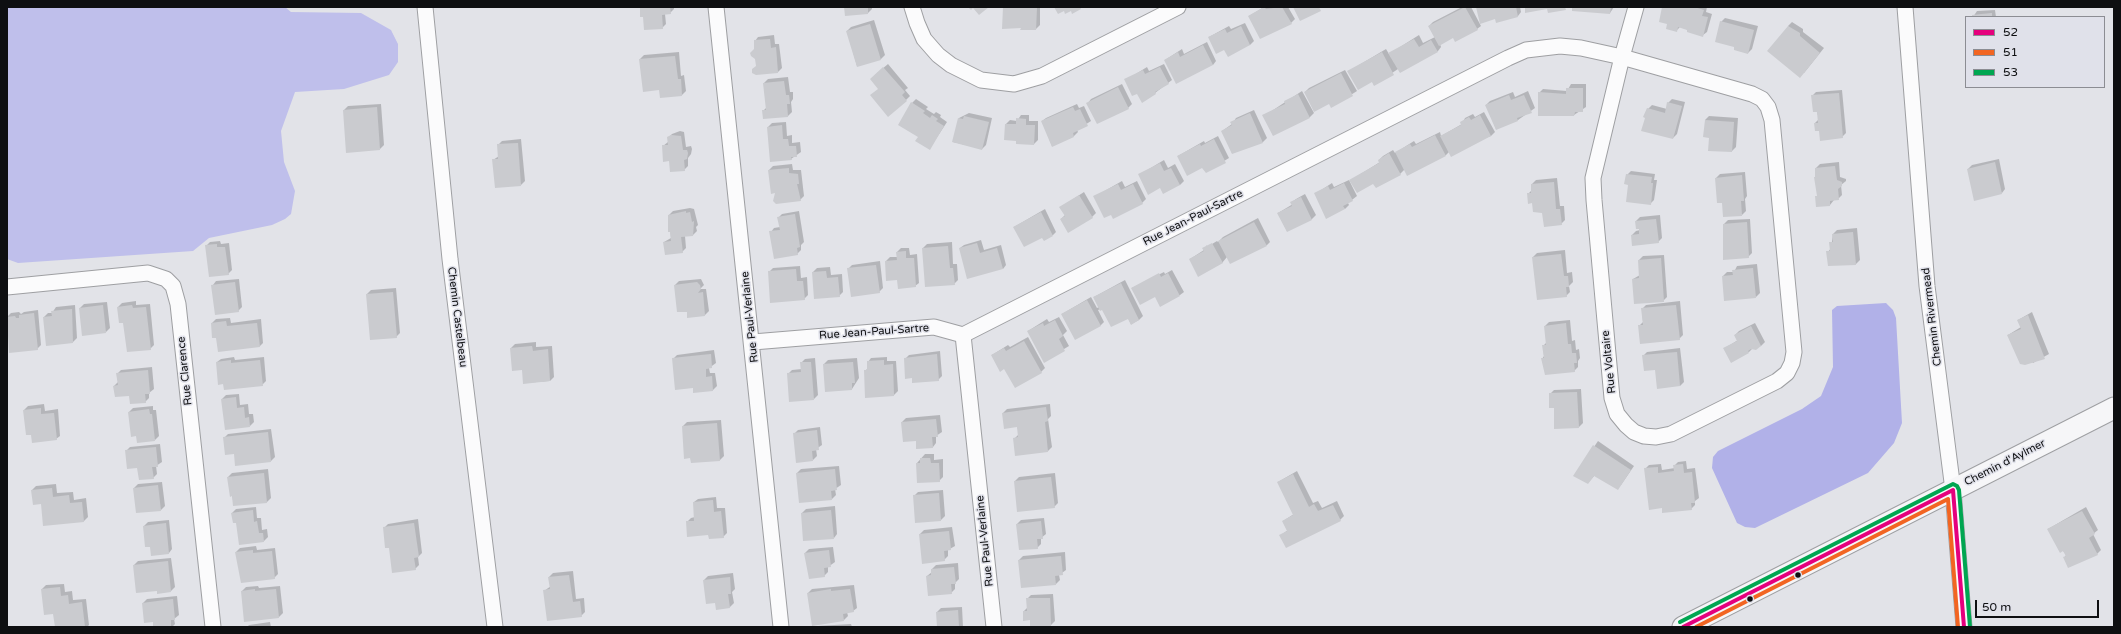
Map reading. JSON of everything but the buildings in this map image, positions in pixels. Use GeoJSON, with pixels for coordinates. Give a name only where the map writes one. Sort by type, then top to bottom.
{"type":"FeatureCollection","features":[{"type":"Feature","properties":{"kind":"main road","name":"Chemin d'Aylmer"},"geometry":{"type":"LineString","coordinates":[[1683,627],[2114,408]]}},
{"type":"Feature","properties":{"kind":"street","name":"Chemin Castelbeau"},"geometry":{"type":"LineString","coordinates":[[425,7],[450,259],[496,627]]}},
{"type":"Feature","properties":{"kind":"street","name":"Rue Paul-Verlaine"},"geometry":{"type":"LineString","coordinates":[[716,7],[781,627]]}},
{"type":"Feature","properties":{"kind":"street"},"geometry":{"type":"LineString","coordinates":[[912,7],[924,38],[938,55],[951,65],[981,80],[1014,84],[1042,76],[1178,7]]}},
{"type":"Feature","properties":{"kind":"street","name":"Rue Voltaire"},"geometry":{"type":"LineString","coordinates":[[1622,57],[1752,94],[1762,99],[1768,107],[1772,120],[1794,352],[1792,363],[1787,373],[1777,381],[1671,434],[1656,437],[1644,436],[1634,432],[1626,425],[1617,414],[1612,398],[1594,200],[1593,178],[1622,57],[1636,7]]}},
{"type":"Feature","properties":{"kind":"street"},"geometry":{"type":"LineString","coordinates":[[1898,7],[1910,76]]}},
{"type":"Feature","properties":{"kind":"street","name":"Chemin Rivermead"},"geometry":{"type":"LineString","coordinates":[[1905,7],[1927,286],[1953,490],[1964,627]]}},
{"type":"Feature","properties":{"kind":"street","name":"Rue Jean-Paul-Sartre"},"geometry":{"type":"LineString","coordinates":[[752,342],[934,327],[963,335],[1526,50],[1560,46],[1581,48],[1622,57]]}},
{"type":"Feature","properties":{"kind":"street","name":"Rue Clarence"},"geometry":{"type":"LineString","coordinates":[[7,287],[148,273],[166,279],[173,286],[178,304],[213,627]]}},
{"type":"Feature","properties":{"kind":"street","name":"Rue Paul-Verlaine"},"geometry":{"type":"LineString","coordinates":[[963,335],[994,627]]}},
{"type":"Feature","properties":{"kind":"shaded area"},"geometry":{"type":"Polygon","coordinates":[[[7,7],[285,7],[291,12],[361,13],[391,30],[398,44],[398,62],[389,75],[344,89],[295,92],[281,131],[284,162],[295,191],[291,214],[285,219],[272,225],[209,238],[193,251],[18,263],[7,259],[7,7]]]}},
{"type":"Feature","properties":{"kind":"shaded area"},"geometry":{"type":"Polygon","coordinates":[[[1886,303],[1893,310],[1896,318],[1902,423],[1894,443],[1868,473],[1755,528],[1745,527],[1737,523],[1712,468],[1713,457],[1718,451],[1802,409],[1821,396],[1833,367],[1832,310],[1837,306],[1886,303]]]}},
{"type":"Feature","properties":{"kind":"transit line","name":"53"},"geometry":{"type":"LineString","coordinates":[[1680,622],[1953,484],[1957,486],[1959,490],[1970,627]]}},
{"type":"Feature","properties":{"kind":"transit line","name":"52"},"geometry":{"type":"LineString","coordinates":[[1683,627],[1953,490],[1964,627]]}},
{"type":"Feature","properties":{"kind":"transit line","name":"51"},"geometry":{"type":"LineString","coordinates":[[1696,627],[1948,499],[1958,627]]}}]}
